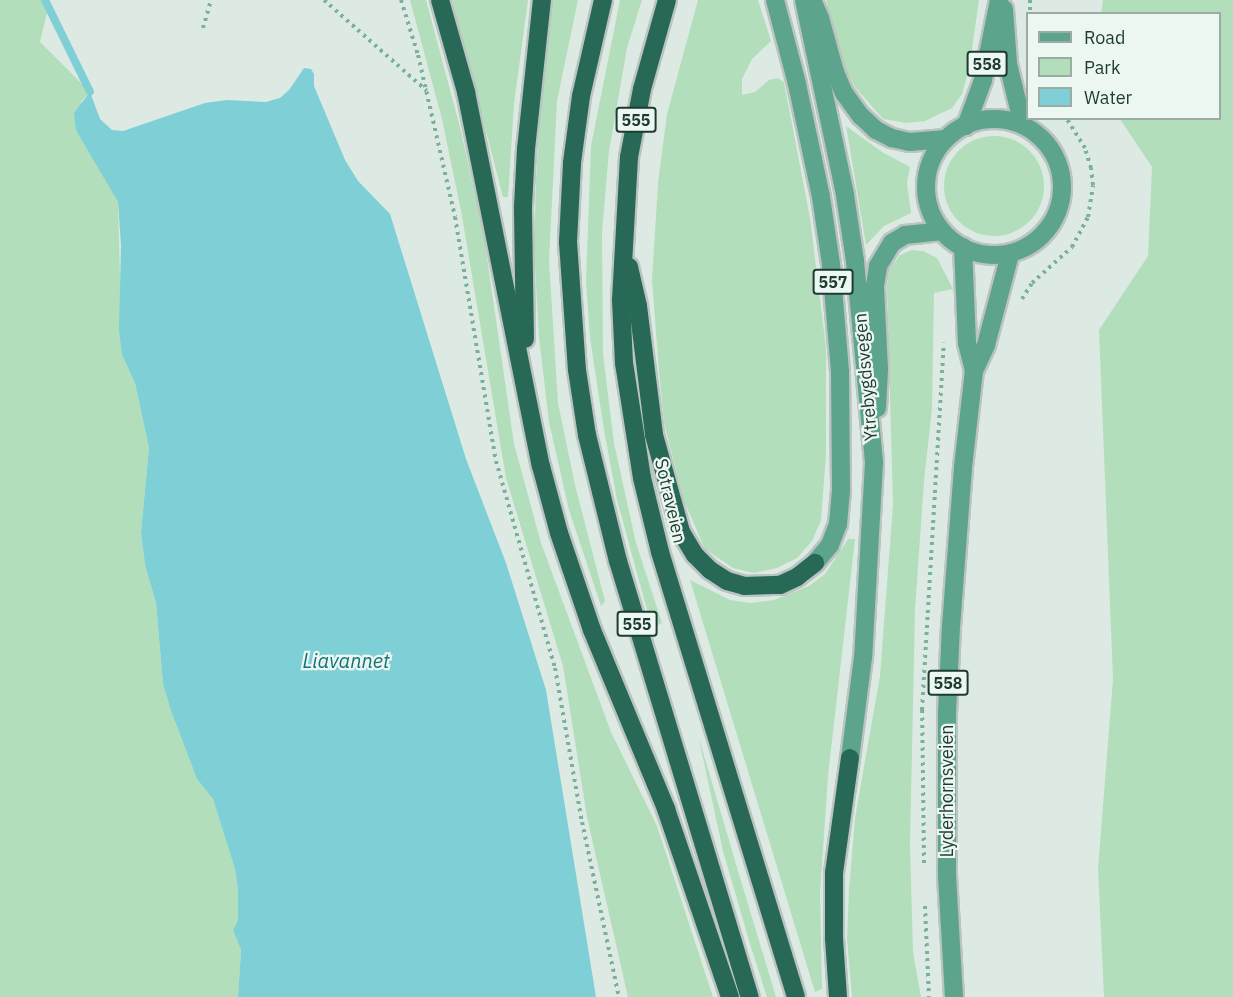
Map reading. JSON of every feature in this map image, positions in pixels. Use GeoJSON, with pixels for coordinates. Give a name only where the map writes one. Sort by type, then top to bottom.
{"type":"FeatureCollection","features":[{"type":"Feature","properties":{"kind":"highway","name":"555"},"geometry":{"type":"LineString","coordinates":[[440,0],[466,92],[483,167],[541,466],[581,598],[613,684],[666,809],[730,997]]}},
{"type":"Feature","properties":{"kind":"highway","name":"555"},"geometry":{"type":"LineString","coordinates":[[528,395],[523,206],[526,139],[542,0]]}},
{"type":"Feature","properties":{"kind":"highway","name":"555"},"geometry":{"type":"LineString","coordinates":[[603,0],[581,96],[573,163],[568,242],[577,370],[587,435],[618,561],[750,997]]}},
{"type":"Feature","properties":{"kind":"highway","name":"Sotraveien"},"geometry":{"type":"LineString","coordinates":[[667,0],[642,88],[629,158],[621,300],[624,363],[642,478],[676,609],[796,997]]}},
{"type":"Feature","properties":{"kind":"highway","name":"555"},"geometry":{"type":"LineString","coordinates":[[623,242],[638,306],[654,435],[681,532],[695,555],[710,570],[727,580],[744,586],[780,585],[797,577],[814,563]]}},
{"type":"Feature","properties":{"kind":"highway"},"geometry":{"type":"LineString","coordinates":[[838,997],[834,938],[834,873],[850,758]]}},
{"type":"Feature","properties":{"kind":"main road","name":"557"},"geometry":{"type":"LineString","coordinates":[[775,0],[797,84],[821,197],[831,264],[839,360],[841,490],[838,524],[830,545],[814,563]]}},
{"type":"Feature","properties":{"kind":"main road","name":"Ytrebygdsvegen"},"geometry":{"type":"LineString","coordinates":[[804,0],[847,206],[855,261],[874,463],[865,636],[850,758]]}},
{"type":"Feature","properties":{"kind":"main road"},"geometry":{"type":"LineString","coordinates":[[812,0],[820,18],[835,72],[844,93],[861,116],[876,130],[892,138],[910,142],[946,139]]}},
{"type":"Feature","properties":{"kind":"main road","name":"558"},"geometry":{"type":"LineString","coordinates":[[966,126],[983,80],[999,0]]}},
{"type":"Feature","properties":{"kind":"main road","name":"558"},"geometry":{"type":"LineString","coordinates":[[1004,0],[1008,64],[1023,125]]}},
{"type":"Feature","properties":{"kind":"main road"},"geometry":{"type":"LineString","coordinates":[[994,119],[1023,125],[1049,146],[1062,177],[1062,194],[1058,210],[1040,238],[1026,248],[1010,254],[978,253],[963,247],[942,231],[928,201],[926,184],[936,153],[946,139],[966,126],[994,119]]}},
{"type":"Feature","properties":{"kind":"main road","name":"557"},"geometry":{"type":"LineString","coordinates":[[874,463],[879,369],[875,286],[878,266],[892,243],[905,235],[942,231]]}},
{"type":"Feature","properties":{"kind":"main road","name":"Lyderhornsveien"},"geometry":{"type":"LineString","coordinates":[[963,247],[968,343],[974,371]]}},
{"type":"Feature","properties":{"kind":"main road","name":"Lyderhornsveien"},"geometry":{"type":"LineString","coordinates":[[954,997],[947,875],[947,714],[962,478],[974,371],[986,345],[1010,254]]}},
{"type":"Feature","properties":{"kind":"path"},"geometry":{"type":"LineString","coordinates":[[203,28],[211,0]]}},
{"type":"Feature","properties":{"kind":"path"},"geometry":{"type":"LineString","coordinates":[[324,0],[427,91]]}},
{"type":"Feature","properties":{"kind":"path"},"geometry":{"type":"LineString","coordinates":[[401,0],[427,91],[455,217],[496,461],[555,668],[582,822],[619,997]]}},
{"type":"Feature","properties":{"kind":"path"},"geometry":{"type":"LineString","coordinates":[[1018,308],[1032,283],[1072,247],[1088,217],[1093,185],[1091,168],[1085,148],[1067,120]]}},
{"type":"Feature","properties":{"kind":"green space"},"geometry":{"type":"Polygon","coordinates":[[[0,0],[50,0],[40,42],[90,92],[81,102],[107,180],[118,202],[122,355],[135,383],[149,448],[141,532],[145,565],[156,603],[163,684],[197,779],[213,799],[235,869],[238,920],[233,930],[241,950],[238,997],[0,997],[0,0]]]}},
{"type":"Feature","properties":{"kind":"green space"},"geometry":{"type":"Polygon","coordinates":[[[410,0],[426,0],[461,131],[484,237],[514,444],[541,543],[611,732],[657,826],[713,997],[628,997],[587,817],[563,666],[506,478],[462,216],[442,119],[410,0]]]}},
{"type":"Feature","properties":{"kind":"green space"},"geometry":{"type":"Polygon","coordinates":[[[452,0],[528,0],[514,104],[508,197],[503,197],[452,0]]]}},
{"type":"Feature","properties":{"kind":"green space"},"geometry":{"type":"Polygon","coordinates":[[[553,0],[578,0],[557,101],[549,261],[558,403],[575,485],[605,601],[601,606],[569,510],[549,422],[539,337],[534,250],[536,179],[541,92],[553,0]]]}},
{"type":"Feature","properties":{"kind":"green space"},"geometry":{"type":"Polygon","coordinates":[[[620,0],[642,0],[627,48],[609,151],[602,232],[603,354],[614,443],[636,543],[662,623],[652,628],[617,500],[590,338],[586,281],[591,146],[620,0]]]}},
{"type":"Feature","properties":{"kind":"green space"},"geometry":{"type":"Polygon","coordinates":[[[698,0],[758,0],[771,41],[752,59],[742,79],[742,95],[755,92],[769,80],[778,78],[784,82],[810,218],[826,348],[826,454],[821,520],[812,541],[797,558],[777,568],[754,573],[733,568],[705,549],[684,501],[664,423],[659,372],[652,280],[658,183],[667,114],[698,0]]]}},
{"type":"Feature","properties":{"kind":"green space"},"geometry":{"type":"Polygon","coordinates":[[[826,0],[979,0],[969,69],[962,94],[952,108],[925,121],[906,123],[883,119],[855,87],[844,66],[826,0]]]}},
{"type":"Feature","properties":{"kind":"green space"},"geometry":{"type":"Polygon","coordinates":[[[1103,0],[1233,0],[1233,997],[1104,997],[1098,869],[1113,679],[1099,330],[1148,256],[1152,167],[1121,120],[1221,120],[1221,12],[1101,12],[1103,0]]]}},
{"type":"Feature","properties":{"kind":"green space"},"geometry":{"type":"Polygon","coordinates":[[[846,126],[882,152],[910,167],[907,183],[911,213],[884,226],[866,245],[846,126]]]}},
{"type":"Feature","properties":{"kind":"green space"},"geometry":{"type":"Polygon","coordinates":[[[994,136],[1022,144],[1036,158],[1044,186],[1036,214],[1022,228],[994,236],[966,228],[952,214],[944,186],[952,158],[966,144],[994,136]]]}},
{"type":"Feature","properties":{"kind":"green space"},"geometry":{"type":"Polygon","coordinates":[[[912,250],[923,251],[937,258],[953,289],[934,293],[932,409],[924,481],[915,610],[910,846],[913,952],[921,997],[852,997],[847,939],[855,818],[880,676],[893,505],[887,286],[889,270],[900,255],[912,250]]]}},
{"type":"Feature","properties":{"kind":"green space"},"geometry":{"type":"Polygon","coordinates":[[[848,539],[855,539],[828,776],[820,894],[822,989],[815,992],[690,580],[730,600],[750,603],[774,600],[809,586],[825,574],[848,539]]]}},
{"type":"Feature","properties":{"kind":"green space"},"geometry":{"type":"Polygon","coordinates":[[[698,735],[776,997],[767,997],[750,944],[723,851],[698,735]]]}},
{"type":"Feature","properties":{"kind":"water","name":"Liavannet"},"geometry":{"type":"Polygon","coordinates":[[[304,68],[311,69],[314,74],[314,86],[345,160],[358,181],[390,214],[466,459],[506,563],[546,690],[596,997],[238,997],[241,950],[233,930],[238,920],[235,869],[213,799],[197,779],[163,684],[156,603],[145,565],[141,532],[149,448],[135,383],[122,355],[119,329],[121,245],[118,202],[76,130],[74,113],[90,92],[100,119],[112,130],[123,131],[205,103],[227,100],[266,102],[280,98],[289,90],[304,68]]]}},
{"type":"Feature","properties":{"kind":"waterway"},"geometry":{"type":"LineString","coordinates":[[45,0],[90,92]]}}]}
